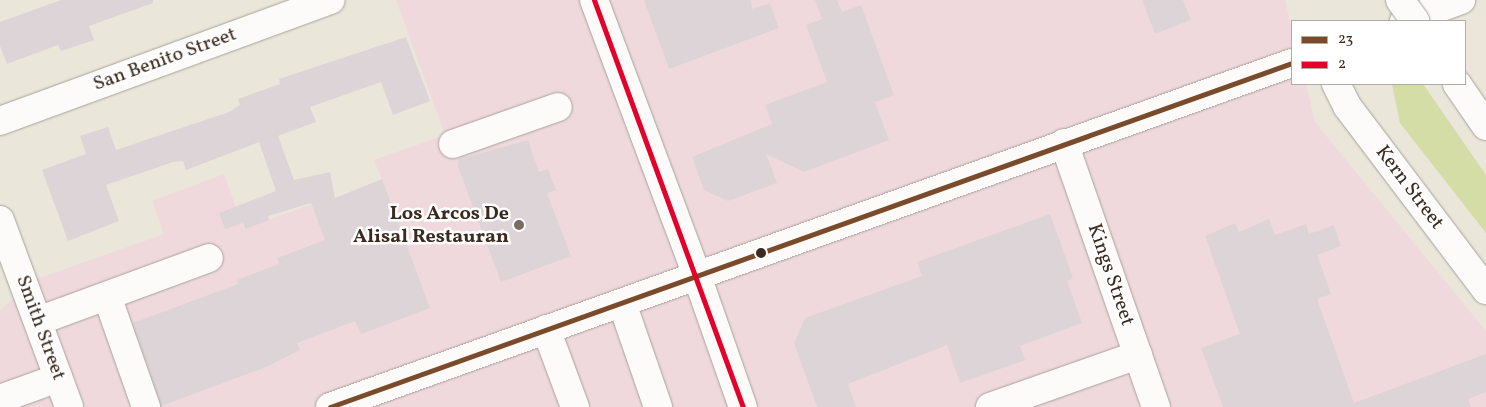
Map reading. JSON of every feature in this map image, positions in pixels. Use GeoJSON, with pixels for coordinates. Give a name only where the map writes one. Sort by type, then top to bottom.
{"type":"FeatureCollection","features":[{"type":"Feature","properties":{"kind":"main road","name":"San Benito Street"},"geometry":{"type":"LineString","coordinates":[[0,120],[331,0]]}},
{"type":"Feature","properties":{"kind":"main road"},"geometry":{"type":"LineString","coordinates":[[594,0],[697,276],[743,407]]}},
{"type":"Feature","properties":{"kind":"main road"},"geometry":{"type":"LineString","coordinates":[[1400,0],[1414,20]]}},
{"type":"Feature","properties":{"kind":"main road"},"geometry":{"type":"LineString","coordinates":[[1407,20],[1460,0]]}},
{"type":"Feature","properties":{"kind":"main road"},"geometry":{"type":"LineString","coordinates":[[334,406],[1064,143],[1291,63]]}},
{"type":"Feature","properties":{"kind":"main road","name":"Kern Street"},"geometry":{"type":"LineString","coordinates":[[1336,85],[1347,106],[1486,290]]}},
{"type":"Feature","properties":{"kind":"main road"},"geometry":{"type":"LineString","coordinates":[[1459,85],[1486,126]]}},
{"type":"Feature","properties":{"kind":"main road"},"geometry":{"type":"LineString","coordinates":[[454,144],[558,106]]}},
{"type":"Feature","properties":{"kind":"main road","name":"Kings Street"},"geometry":{"type":"LineString","coordinates":[[1064,143],[1156,407]]}},
{"type":"Feature","properties":{"kind":"main road","name":"Smith Street"},"geometry":{"type":"LineString","coordinates":[[0,220],[69,407]]}},
{"type":"Feature","properties":{"kind":"main road"},"geometry":{"type":"LineString","coordinates":[[38,322],[210,258]]}},
{"type":"Feature","properties":{"kind":"main road"},"geometry":{"type":"LineString","coordinates":[[107,296],[146,407]]}},
{"type":"Feature","properties":{"kind":"main road"},"geometry":{"type":"LineString","coordinates":[[622,302],[658,407]]}},
{"type":"Feature","properties":{"kind":"main road"},"geometry":{"type":"LineString","coordinates":[[546,329],[574,407]]}},
{"type":"Feature","properties":{"kind":"main road"},"geometry":{"type":"LineString","coordinates":[[990,407],[1138,355]]}},
{"type":"Feature","properties":{"kind":"main road"},"geometry":{"type":"LineString","coordinates":[[0,399],[58,378]]}},
{"type":"Feature","properties":{"kind":"shaded area"},"geometry":{"type":"Polygon","coordinates":[[[396,0],[1285,0],[1291,25],[1291,85],[1306,85],[1315,122],[1486,331],[1486,407],[0,407],[0,311],[31,281],[164,234],[152,201],[224,174],[244,229],[311,204],[316,216],[386,190],[374,160],[445,135],[396,0]]]}},
{"type":"Feature","properties":{"kind":"green space"},"geometry":{"type":"Polygon","coordinates":[[[1392,85],[1424,85],[1486,175],[1486,233],[1400,123],[1392,85]]]}},
{"type":"Feature","properties":{"kind":"building"},"geometry":{"type":"Polygon","coordinates":[[[61,0],[153,0],[153,3],[89,26],[94,40],[61,51],[58,45],[7,64],[0,46],[0,22],[61,0]]]}},
{"type":"Feature","properties":{"kind":"building"},"geometry":{"type":"Polygon","coordinates":[[[644,0],[751,0],[752,9],[770,3],[779,28],[669,69],[644,0]]]}},
{"type":"Feature","properties":{"kind":"building"},"geometry":{"type":"Polygon","coordinates":[[[815,0],[837,0],[842,12],[861,5],[894,95],[875,102],[889,140],[804,172],[766,154],[777,183],[728,201],[704,190],[692,157],[772,124],[765,105],[827,82],[806,25],[822,19],[815,0]]]}},
{"type":"Feature","properties":{"kind":"building"},"geometry":{"type":"Polygon","coordinates":[[[1142,0],[1183,0],[1191,20],[1155,34],[1142,0]]]}},
{"type":"Feature","properties":{"kind":"building"},"geometry":{"type":"Polygon","coordinates":[[[406,37],[430,101],[393,115],[381,82],[310,107],[316,122],[278,136],[294,180],[330,172],[335,198],[382,179],[430,308],[361,334],[355,321],[297,343],[300,350],[266,367],[161,406],[133,323],[238,284],[237,280],[279,264],[277,258],[325,240],[311,203],[268,216],[269,220],[245,229],[243,223],[225,229],[219,213],[276,191],[259,142],[186,170],[183,161],[173,162],[106,185],[119,221],[68,241],[42,170],[86,154],[80,136],[108,127],[116,150],[229,112],[240,105],[238,99],[280,84],[279,79],[406,37]]]}},
{"type":"Feature","properties":{"kind":"building","name":"Los Arcos De Alisal Restauran"},"geometry":{"type":"Polygon","coordinates":[[[528,140],[539,172],[548,169],[556,190],[547,193],[571,256],[501,282],[458,167],[459,159],[528,140]]]}},
{"type":"Feature","properties":{"kind":"building"},"geometry":{"type":"Polygon","coordinates":[[[1050,214],[1073,278],[1067,281],[1082,323],[1020,346],[1025,360],[960,383],[947,345],[848,384],[856,407],[817,407],[794,343],[805,318],[922,276],[917,262],[1050,214]]]}},
{"type":"Feature","properties":{"kind":"building"},"geometry":{"type":"Polygon","coordinates":[[[1269,219],[1275,235],[1306,224],[1309,234],[1334,225],[1341,246],[1317,255],[1331,294],[1317,299],[1354,403],[1486,354],[1486,392],[1468,399],[1471,407],[1223,407],[1201,348],[1240,334],[1205,236],[1235,223],[1239,232],[1269,219]]]}},
{"type":"Feature","properties":{"kind":"transit line","name":"2"},"geometry":{"type":"LineString","coordinates":[[594,0],[743,407]]}},
{"type":"Feature","properties":{"kind":"transit line","name":"23"},"geometry":{"type":"LineString","coordinates":[[330,407],[1291,63]]}},
{"type":"Feature","properties":{"kind":"place","name":"Los Arcos De Alisal Restauran"},"geometry":{"type":"Point","coordinates":[519,225]}}]}
